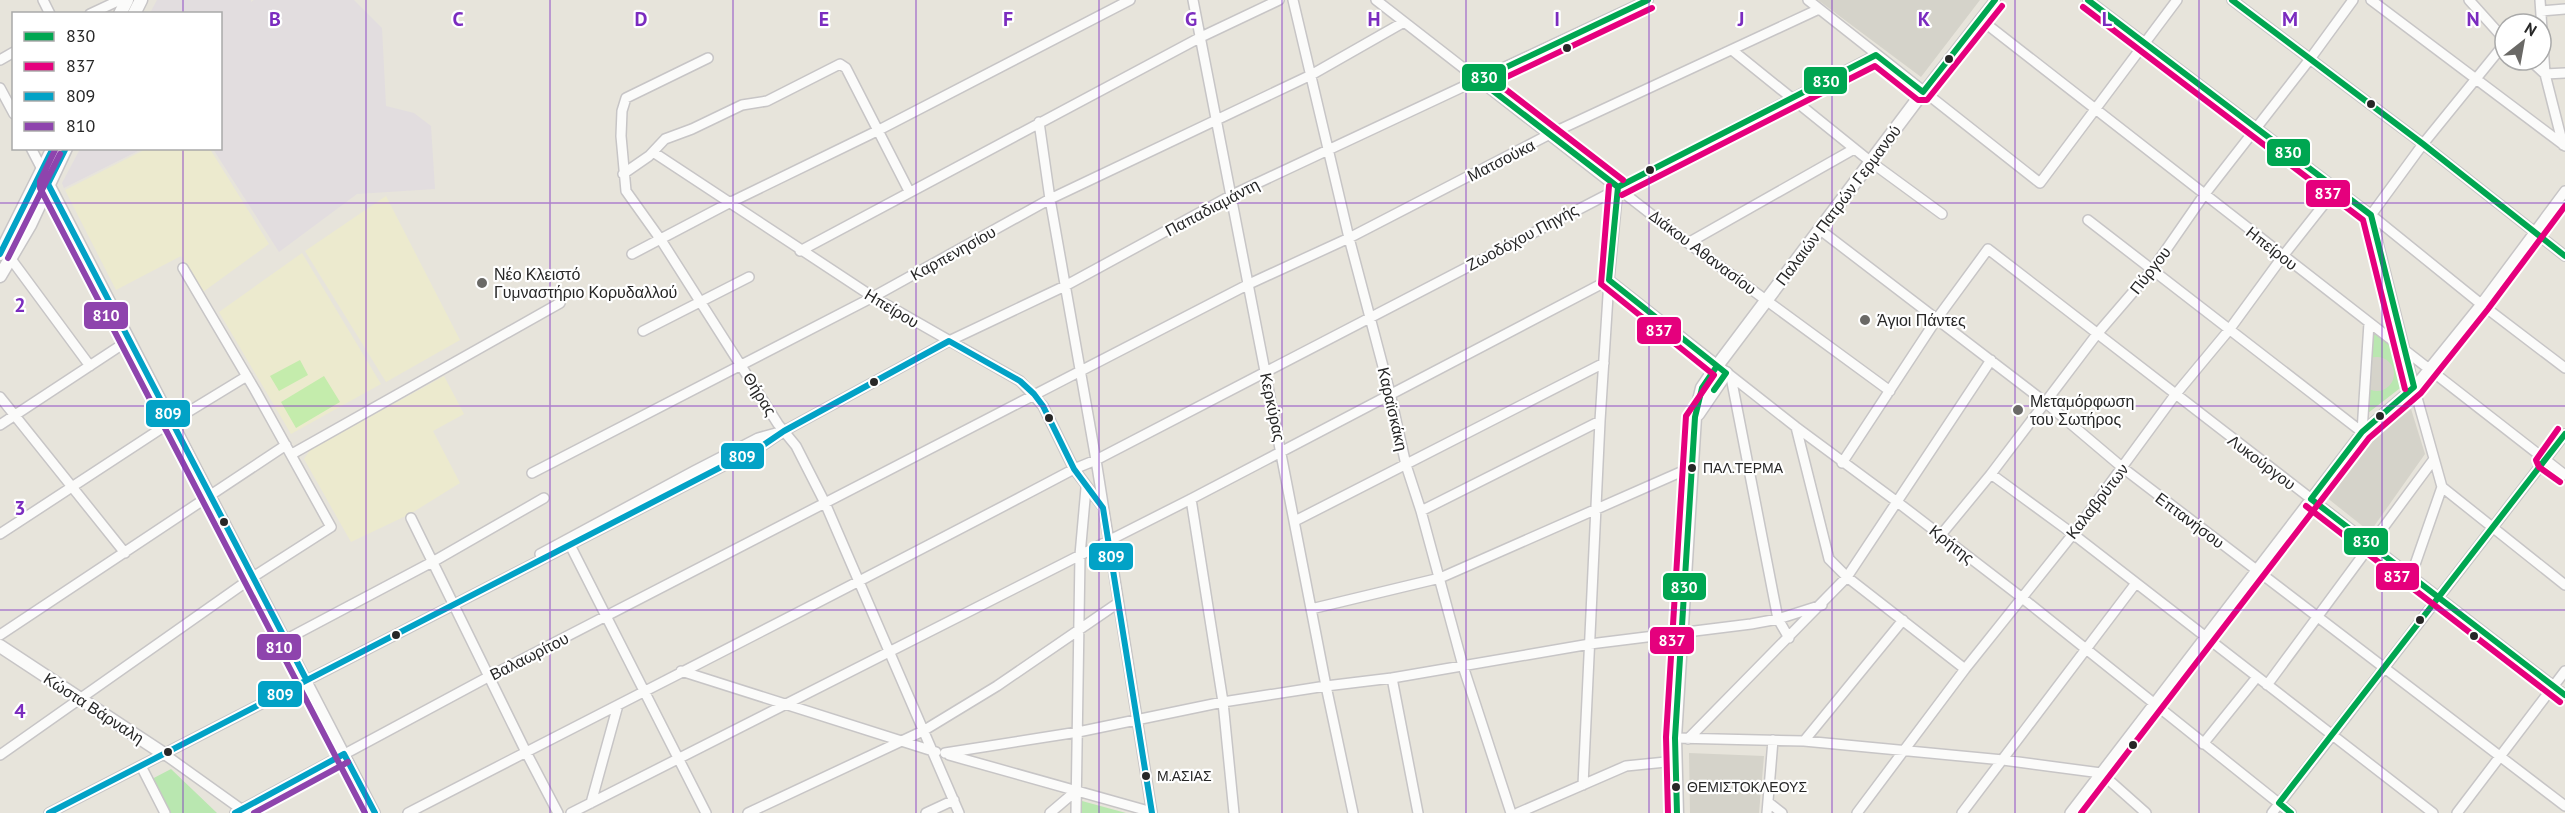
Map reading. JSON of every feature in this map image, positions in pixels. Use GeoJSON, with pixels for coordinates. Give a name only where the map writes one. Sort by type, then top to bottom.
{"type":"FeatureCollection","features":[{"type":"Feature","properties":{"kind":"street"},"geometry":{"type":"LineString","coordinates":[[94,12],[120,0]]}},
{"type":"Feature","properties":{"kind":"street"},"geometry":{"type":"LineString","coordinates":[[632,254],[1130,0]]}},
{"type":"Feature","properties":{"kind":"street","name":"Κερκύρας"},"geometry":{"type":"LineString","coordinates":[[1193,0],[1215,120],[1250,284],[1326,686],[1353,813]]}},
{"type":"Feature","properties":{"kind":"street"},"geometry":{"type":"LineString","coordinates":[[800,250],[1039,122],[1279,0]]}},
{"type":"Feature","properties":{"kind":"street","name":"Καραϊσκάκη"},"geometry":{"type":"LineString","coordinates":[[1293,0],[1406,465],[1421,511],[1463,666],[1511,813]]}},
{"type":"Feature","properties":{"kind":"street","name":"Διάκου Αθανασίου"},"geometry":{"type":"LineString","coordinates":[[1376,0],[1688,243],[1890,391]]}},
{"type":"Feature","properties":{"kind":"street","name":"Παπαδιαμάντη"},"geometry":{"type":"LineString","coordinates":[[49,813],[762,446],[784,431],[950,341],[1065,286],[1232,195],[1648,0]]}},
{"type":"Feature","properties":{"kind":"street"},"geometry":{"type":"LineString","coordinates":[[1808,0],[2040,183],[2177,0]]}},
{"type":"Feature","properties":{"kind":"street","name":"Παλαιών Πατρών Γερμανού"},"geometry":{"type":"LineString","coordinates":[[1677,813],[1675,738],[1680,633],[1695,417],[1702,388],[1725,372],[1766,299],[1995,0]]}},
{"type":"Feature","properties":{"kind":"street"},"geometry":{"type":"LineString","coordinates":[[2088,0],[2371,215],[2565,368]]}},
{"type":"Feature","properties":{"kind":"street"},"geometry":{"type":"LineString","coordinates":[[2232,0],[2423,144],[2565,256]]}},
{"type":"Feature","properties":{"kind":"street","name":"Πύργου"},"geometry":{"type":"LineString","coordinates":[[1940,536],[1991,474],[2097,334],[2152,270],[2204,195],[2353,0]]}},
{"type":"Feature","properties":{"kind":"street"},"geometry":{"type":"LineString","coordinates":[[2371,0],[2564,145]]}},
{"type":"Feature","properties":{"kind":"street"},"geometry":{"type":"LineString","coordinates":[[2469,0],[2493,27]]}},
{"type":"Feature","properties":{"kind":"street"},"geometry":{"type":"LineString","coordinates":[[2540,0],[2545,75],[2564,145]]}},
{"type":"Feature","properties":{"kind":"street","name":"Ματσούκα"},"geometry":{"type":"LineString","coordinates":[[1034,394],[1250,284],[1349,238],[1550,134],[1819,9]]}},
{"type":"Feature","properties":{"kind":"street"},"geometry":{"type":"LineString","coordinates":[[2541,11],[2565,9]]}},
{"type":"Feature","properties":{"kind":"street","name":"Ηπείρου"},"geometry":{"type":"LineString","coordinates":[[1980,19],[2565,475]]}},
{"type":"Feature","properties":{"kind":"street","name":"Καρπενησίου"},"geometry":{"type":"LineString","coordinates":[[532,473],[873,297],[1050,199],[1311,75],[1404,22]]}},
{"type":"Feature","properties":{"kind":"street"},"geometry":{"type":"LineString","coordinates":[[1732,50],[1854,149],[1942,214]]}},
{"type":"Feature","properties":{"kind":"street","name":"Ζωοδόχου Πηγής"},"geometry":{"type":"LineString","coordinates":[[860,582],[1876,55]]}},
{"type":"Feature","properties":{"kind":"street"},"geometry":{"type":"LineString","coordinates":[[2371,215],[2423,144],[2493,56]]}},
{"type":"Feature","properties":{"kind":"street","name":"Θήρας"},"geometry":{"type":"LineString","coordinates":[[708,58],[626,98],[622,111],[621,136],[626,190],[796,446],[825,503],[959,813]]}},
{"type":"Feature","properties":{"kind":"street"},"geometry":{"type":"LineString","coordinates":[[623,174],[653,152],[665,139],[676,133],[692,129],[742,105],[767,101],[837,64],[842,64],[909,191]]}},
{"type":"Feature","properties":{"kind":"street"},"geometry":{"type":"LineString","coordinates":[[2542,72],[2545,75],[2565,74]]}},
{"type":"Feature","properties":{"kind":"street"},"geometry":{"type":"LineString","coordinates":[[0,88],[12,110]]}},
{"type":"Feature","properties":{"kind":"street"},"geometry":{"type":"LineString","coordinates":[[681,671],[899,742],[1077,790],[1152,813],[1039,122]]}},
{"type":"Feature","properties":{"kind":"street"},"geometry":{"type":"LineString","coordinates":[[1688,243],[1854,149]]}},
{"type":"Feature","properties":{"kind":"street"},"geometry":{"type":"LineString","coordinates":[[32,150],[375,813]]}},
{"type":"Feature","properties":{"kind":"street"},"geometry":{"type":"LineString","coordinates":[[52,150],[3,240],[6,256],[90,366]]}},
{"type":"Feature","properties":{"kind":"street"},"geometry":{"type":"LineString","coordinates":[[0,276],[6,256],[30,225],[65,150]]}},
{"type":"Feature","properties":{"kind":"street","name":"Ηπείρου"},"geometry":{"type":"LineString","coordinates":[[653,152],[873,297],[1020,381],[1043,406],[1074,469],[1103,508]]}},
{"type":"Feature","properties":{"kind":"street"},"geometry":{"type":"LineString","coordinates":[[1583,785],[1600,421],[1609,280],[1618,187]]}},
{"type":"Feature","properties":{"kind":"street","name":"Καλαβρύτων"},"geometry":{"type":"LineString","coordinates":[[1857,813],[1965,669],[2073,534],[2175,395],[2229,330],[2336,189]]}},
{"type":"Feature","properties":{"kind":"street"},"geometry":{"type":"LineString","coordinates":[[2070,813],[2362,432],[2414,387],[2481,304],[2565,191]]}},
{"type":"Feature","properties":{"kind":"street"},"geometry":{"type":"LineString","coordinates":[[2371,215],[2414,387],[2442,487],[2412,576]]}},
{"type":"Feature","properties":{"kind":"street"},"geometry":{"type":"LineString","coordinates":[[2088,220],[2362,432]]}},
{"type":"Feature","properties":{"kind":"street","name":"Επτανήσου"},"geometry":{"type":"LineString","coordinates":[[1819,230],[2045,402],[2123,468],[2565,806]]}},
{"type":"Feature","properties":{"kind":"street","name":"Λυκούργου"},"geometry":{"type":"LineString","coordinates":[[1936,320],[1988,249],[2565,695]]}},
{"type":"Feature","properties":{"kind":"street"},"geometry":{"type":"LineString","coordinates":[[0,755],[253,577],[331,527],[292,454],[183,268]]}},
{"type":"Feature","properties":{"kind":"street"},"geometry":{"type":"LineString","coordinates":[[643,331],[749,277]]}},
{"type":"Feature","properties":{"kind":"street"},"geometry":{"type":"LineString","coordinates":[[572,813],[1191,500],[1390,393],[1609,280]]}},
{"type":"Feature","properties":{"kind":"street","name":"Κρήτης"},"geometry":{"type":"LineString","coordinates":[[1609,280],[1842,463],[1896,501],[2021,597],[2291,813]]}},
{"type":"Feature","properties":{"kind":"street"},"geometry":{"type":"LineString","coordinates":[[292,454],[560,303]]}},
{"type":"Feature","properties":{"kind":"street"},"geometry":{"type":"LineString","coordinates":[[1842,463],[1936,320]]}},
{"type":"Feature","properties":{"kind":"street"},"geometry":{"type":"LineString","coordinates":[[2362,432],[2369,323]]}},
{"type":"Feature","properties":{"kind":"street"},"geometry":{"type":"LineString","coordinates":[[0,425],[129,340]]}},
{"type":"Feature","properties":{"kind":"street"},"geometry":{"type":"LineString","coordinates":[[1688,739],[1790,638],[1847,577],[1991,360]]}},
{"type":"Feature","properties":{"kind":"street"},"geometry":{"type":"LineString","coordinates":[[1295,520],[1604,363]]}},
{"type":"Feature","properties":{"kind":"street"},"geometry":{"type":"LineString","coordinates":[[1725,372],[1778,619],[1790,638]]}},
{"type":"Feature","properties":{"kind":"street"},"geometry":{"type":"LineString","coordinates":[[0,534],[247,376]]}},
{"type":"Feature","properties":{"kind":"street","name":"Βαλαωρίτου"},"geometry":{"type":"LineString","coordinates":[[241,812],[488,677],[1034,394]]}},
{"type":"Feature","properties":{"kind":"street"},"geometry":{"type":"LineString","coordinates":[[0,397],[125,553]]}},
{"type":"Feature","properties":{"kind":"street"},"geometry":{"type":"LineString","coordinates":[[1421,511],[1600,421]]}},
{"type":"Feature","properties":{"kind":"street"},"geometry":{"type":"LineString","coordinates":[[1796,427],[1830,559],[1847,577],[1965,669]]}},
{"type":"Feature","properties":{"kind":"street","name":"Παπαδιαμάντη"},"geometry":{"type":"LineString","coordinates":[[475,593],[628,505],[758,438],[784,431]]}},
{"type":"Feature","properties":{"kind":"street"},"geometry":{"type":"LineString","coordinates":[[2272,813],[2565,434]]}},
{"type":"Feature","properties":{"kind":"street"},"geometry":{"type":"LineString","coordinates":[[0,635],[211,497],[286,445]]}},
{"type":"Feature","properties":{"kind":"street"},"geometry":{"type":"LineString","coordinates":[[2267,685],[2434,459]]}},
{"type":"Feature","properties":{"kind":"street"},"geometry":{"type":"LineString","coordinates":[[1311,609],[1440,579],[1692,467]]}},
{"type":"Feature","properties":{"kind":"street"},"geometry":{"type":"LineString","coordinates":[[1991,474],[2073,534],[2433,813]]}},
{"type":"Feature","properties":{"kind":"street"},"geometry":{"type":"LineString","coordinates":[[2442,487],[2565,585]]}},
{"type":"Feature","properties":{"kind":"street"},"geometry":{"type":"LineString","coordinates":[[1077,813],[1080,555],[1086,488]]}},
{"type":"Feature","properties":{"kind":"street"},"geometry":{"type":"LineString","coordinates":[[285,640],[432,563],[544,498]]}},
{"type":"Feature","properties":{"kind":"street"},"geometry":{"type":"LineString","coordinates":[[1191,500],[1223,702],[1234,813]]}},
{"type":"Feature","properties":{"kind":"street"},"geometry":{"type":"LineString","coordinates":[[411,518],[452,605],[558,813]]}},
{"type":"Feature","properties":{"kind":"street"},"geometry":{"type":"LineString","coordinates":[[570,545],[605,618],[645,691],[706,813]]}},
{"type":"Feature","properties":{"kind":"street"},"geometry":{"type":"LineString","coordinates":[[408,813],[681,671],[860,582]]}},
{"type":"Feature","properties":{"kind":"street"},"geometry":{"type":"LineString","coordinates":[[1962,813],[2136,583]]}},
{"type":"Feature","properties":{"kind":"street"},"geometry":{"type":"LineString","coordinates":[[748,813],[924,731],[1079,632],[1118,603]]}},
{"type":"Feature","properties":{"kind":"street"},"geometry":{"type":"LineString","coordinates":[[945,753],[1078,732],[1223,702],[1392,678],[1590,644],[1778,619],[1822,605]]}},
{"type":"Feature","properties":{"kind":"street"},"geometry":{"type":"LineString","coordinates":[[1804,741],[1903,620]]}},
{"type":"Feature","properties":{"kind":"street","name":"Κώστα Βάρναλη"},"geometry":{"type":"LineString","coordinates":[[0,646],[164,754],[241,812]]}},
{"type":"Feature","properties":{"kind":"street"},"geometry":{"type":"LineString","coordinates":[[2457,813],[2565,671]]}},
{"type":"Feature","properties":{"kind":"street"},"geometry":{"type":"LineString","coordinates":[[2203,744],[2257,677]]}},
{"type":"Feature","properties":{"kind":"street"},"geometry":{"type":"LineString","coordinates":[[1392,678],[1418,813]]}},
{"type":"Feature","properties":{"kind":"street"},"geometry":{"type":"LineString","coordinates":[[591,803],[618,705]]}},
{"type":"Feature","properties":{"kind":"street"},"geometry":{"type":"LineString","coordinates":[[1675,738],[1804,741],[1904,749],[2101,773],[2146,813]]}},
{"type":"Feature","properties":{"kind":"street"},"geometry":{"type":"LineString","coordinates":[[1767,813],[1773,740]]}},
{"type":"Feature","properties":{"kind":"street"},"geometry":{"type":"LineString","coordinates":[[1518,813],[1626,766],[1676,761]]}},
{"type":"Feature","properties":{"kind":"street"},"geometry":{"type":"LineString","coordinates":[[141,766],[165,813]]}},
{"type":"Feature","properties":{"kind":"street"},"geometry":{"type":"LineString","coordinates":[[1050,813],[1077,790]]}},
{"type":"Feature","properties":{"kind":"street"},"geometry":{"type":"LineString","coordinates":[[926,813],[954,800]]}},
{"type":"Feature","properties":{"kind":"street"},"geometry":{"type":"LineString","coordinates":[[1768,802],[1782,813]]}},
{"type":"Feature","properties":{"kind":"shaded area"},"geometry":{"type":"Polygon","coordinates":[[[157,0],[251,0],[251,2],[254,0],[354,0],[382,28],[386,106],[414,113],[431,126],[435,189],[357,194],[279,252],[214,150],[222,150],[222,12],[151,12],[157,0]]]}},
{"type":"Feature","properties":{"kind":"shaded area"},"geometry":{"type":"Polygon","coordinates":[[[1818,0],[1980,0],[1921,77],[1818,0]]]}},
{"type":"Feature","properties":{"kind":"shaded area"},"geometry":{"type":"Polygon","coordinates":[[[79,150],[140,150],[64,188],[62,183],[79,150]]]}},
{"type":"Feature","properties":{"kind":"shaded area"},"geometry":{"type":"Polygon","coordinates":[[[144,150],[211,150],[269,244],[203,292],[181,256],[116,290],[65,190],[144,150]]]}},
{"type":"Feature","properties":{"kind":"shaded area"},"geometry":{"type":"Polygon","coordinates":[[[386,196],[460,340],[386,382],[305,251],[386,196]]]}},
{"type":"Feature","properties":{"kind":"shaded area"},"geometry":{"type":"Polygon","coordinates":[[[302,253],[381,384],[291,434],[219,312],[302,253]]]}},
{"type":"Feature","properties":{"kind":"shaded area"},"geometry":{"type":"Polygon","coordinates":[[[2377,357],[2389,362],[2394,374],[2389,386],[2377,391],[2365,386],[2360,374],[2365,362],[2377,357]]]}},
{"type":"Feature","properties":{"kind":"shaded area"},"geometry":{"type":"Polygon","coordinates":[[[444,376],[464,414],[433,431],[460,483],[410,514],[351,542],[304,459],[310,450],[444,376]]]}},
{"type":"Feature","properties":{"kind":"shaded area"},"geometry":{"type":"Polygon","coordinates":[[[2411,409],[2425,454],[2370,532],[2326,497],[2369,442],[2411,409]]]}},
{"type":"Feature","properties":{"kind":"shaded area"},"geometry":{"type":"Polygon","coordinates":[[[1689,753],[1764,756],[1759,813],[1690,813],[1689,753]]]}},
{"type":"Feature","properties":{"kind":"green space"},"geometry":{"type":"Polygon","coordinates":[[[2372,330],[2402,356],[2408,382],[2368,413],[2372,330]]]}},
{"type":"Feature","properties":{"kind":"green space"},"geometry":{"type":"Polygon","coordinates":[[[300,360],[308,375],[279,391],[270,376],[300,360]]]}},
{"type":"Feature","properties":{"kind":"green space"},"geometry":{"type":"Polygon","coordinates":[[[324,376],[340,402],[296,428],[281,402],[324,376]]]}},
{"type":"Feature","properties":{"kind":"green space"},"geometry":{"type":"Polygon","coordinates":[[[171,769],[217,813],[166,813],[150,780],[171,769]]]}},
{"type":"Feature","properties":{"kind":"green space"},"geometry":{"type":"Polygon","coordinates":[[[1082,801],[1126,813],[1081,813],[1082,801]]]}},
{"type":"Feature","properties":{"kind":"transit line","name":"830"},"geometry":{"type":"LineString","coordinates":[[1618,187],[1479,80],[1648,0]]}},
{"type":"Feature","properties":{"kind":"transit line","name":"830"},"geometry":{"type":"LineString","coordinates":[[1618,187],[1876,55],[1923,92],[1995,0]]}},
{"type":"Feature","properties":{"kind":"transit line","name":"830"},"geometry":{"type":"LineString","coordinates":[[2088,0],[2371,215],[2414,387],[2362,432],[2311,499],[2565,695]]}},
{"type":"Feature","properties":{"kind":"transit line","name":"830"},"geometry":{"type":"LineString","coordinates":[[2232,0],[2423,144],[2565,256]]}},
{"type":"Feature","properties":{"kind":"transit line","name":"837"},"geometry":{"type":"LineString","coordinates":[[1622,195],[1875,66],[1918,100],[1927,100],[2002,6]]}},
{"type":"Feature","properties":{"kind":"transit line","name":"837"},"geometry":{"type":"LineString","coordinates":[[2083,7],[2363,220],[2405,389]]}},
{"type":"Feature","properties":{"kind":"transit line","name":"837"},"geometry":{"type":"LineString","coordinates":[[1623,180],[1496,82],[1652,8]]}},
{"type":"Feature","properties":{"kind":"transit line","name":"809"},"geometry":{"type":"LineString","coordinates":[[0,254],[52,150]]}},
{"type":"Feature","properties":{"kind":"transit line","name":"810"},"geometry":{"type":"LineString","coordinates":[[55,150],[40,181],[40,188],[365,813]]}},
{"type":"Feature","properties":{"kind":"transit line","name":"809"},"geometry":{"type":"LineString","coordinates":[[65,150],[48,184],[306,679]]}},
{"type":"Feature","properties":{"kind":"transit line","name":"810"},"geometry":{"type":"LineString","coordinates":[[8,258],[60,154]]}},
{"type":"Feature","properties":{"kind":"transit line","name":"837"},"geometry":{"type":"LineString","coordinates":[[1609,186],[1601,284],[1714,375],[1686,416],[1666,737],[1668,813]]}},
{"type":"Feature","properties":{"kind":"transit line","name":"830"},"geometry":{"type":"LineString","coordinates":[[1618,187],[1609,280],[1726,373],[1714,390]]}},
{"type":"Feature","properties":{"kind":"transit line","name":"837"},"geometry":{"type":"LineString","coordinates":[[2081,813],[2369,438],[2421,393],[2488,309],[2565,206]]}},
{"type":"Feature","properties":{"kind":"transit line","name":"809"},"geometry":{"type":"LineString","coordinates":[[49,813],[762,446],[784,431],[949,341],[1020,381],[1034,394],[1043,406],[1074,469],[1103,508],[1152,813]]}},
{"type":"Feature","properties":{"kind":"transit line","name":"830"},"geometry":{"type":"LineString","coordinates":[[1677,813],[1675,738],[1695,417],[1702,388],[1717,366]]}},
{"type":"Feature","properties":{"kind":"transit line","name":"837"},"geometry":{"type":"LineString","coordinates":[[2558,429],[2536,460],[2539,467],[2560,482]]}},
{"type":"Feature","properties":{"kind":"transit line","name":"830"},"geometry":{"type":"LineString","coordinates":[[2291,813],[2279,803],[2565,434]]}},
{"type":"Feature","properties":{"kind":"transit line","name":"837"},"geometry":{"type":"LineString","coordinates":[[2306,506],[2560,702]]}},
{"type":"Feature","properties":{"kind":"transit line","name":"809"},"geometry":{"type":"LineString","coordinates":[[235,813],[344,754],[375,813]]}},
{"type":"Feature","properties":{"kind":"transit line","name":"810"},"geometry":{"type":"LineString","coordinates":[[254,813],[348,762]]}},
{"type":"Feature","properties":{"kind":"place","name":"Νέο Κλειστό Γυμναστήριο Κορυδαλλού"},"geometry":{"type":"Point","coordinates":[482,283]}},
{"type":"Feature","properties":{"kind":"place","name":"Άγιοι Πάντες"},"geometry":{"type":"Point","coordinates":[1865,320]}},
{"type":"Feature","properties":{"kind":"place","name":"Μεταμόρφωση του Σωτήρος"},"geometry":{"type":"Point","coordinates":[2018,410]}},
{"type":"Feature","properties":{"kind":"place","name":"ΠΑΛ.ΤΕΡΜΑ"},"geometry":{"type":"Point","coordinates":[1692,468]}},
{"type":"Feature","properties":{"kind":"place","name":"Μ.ΑΣΙΑΣ"},"geometry":{"type":"Point","coordinates":[1146,776]}},
{"type":"Feature","properties":{"kind":"place","name":"ΘΕΜΙΣΤΟΚΛΕΟΥΣ"},"geometry":{"type":"Point","coordinates":[1676,787]}}]}
